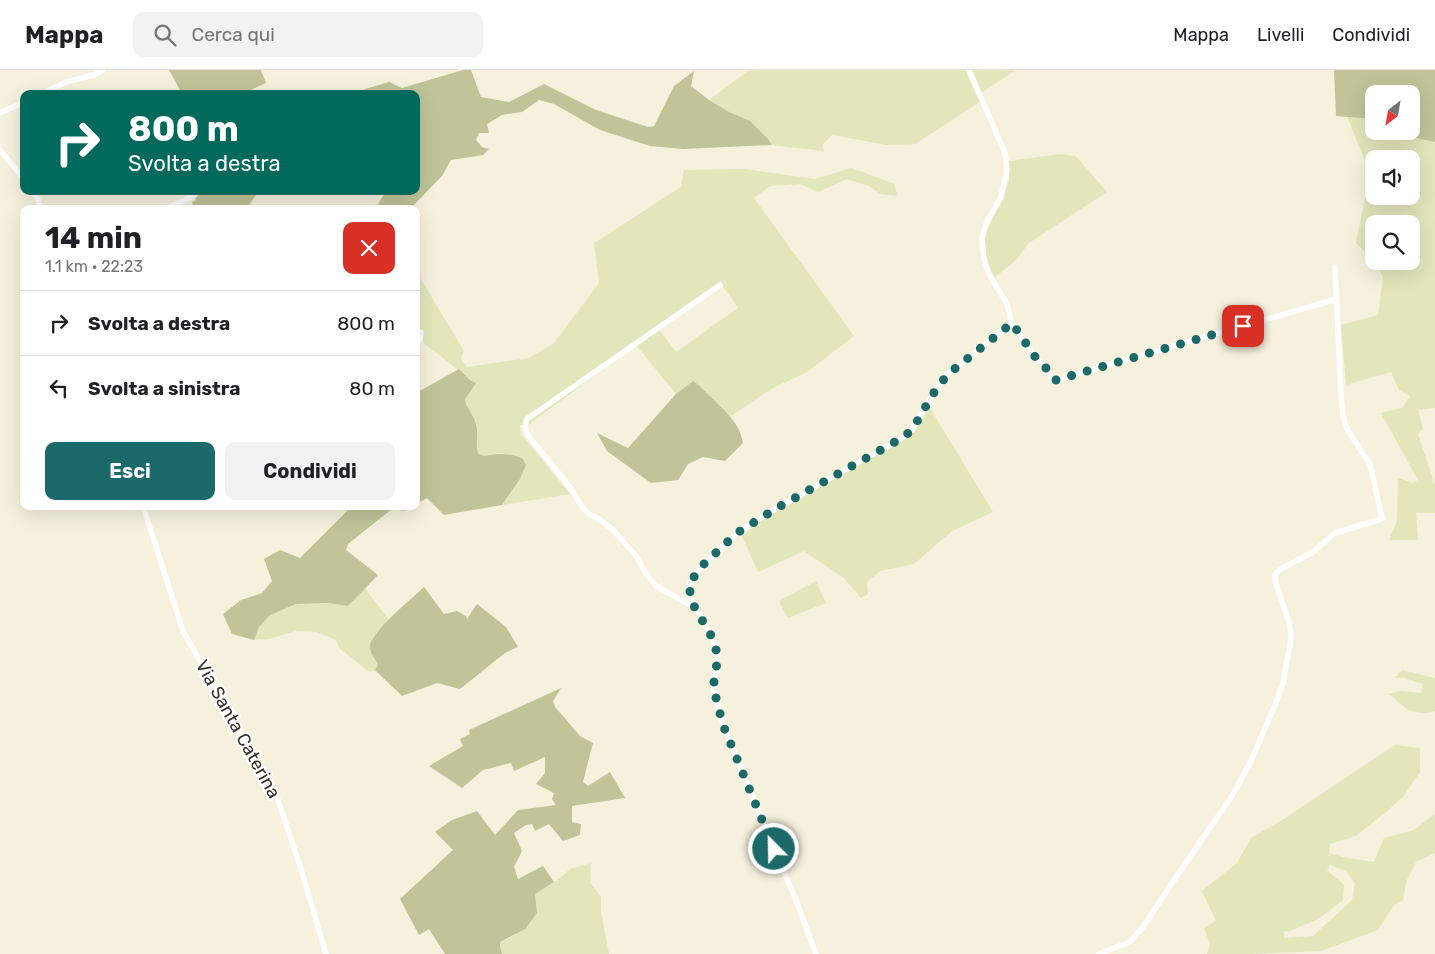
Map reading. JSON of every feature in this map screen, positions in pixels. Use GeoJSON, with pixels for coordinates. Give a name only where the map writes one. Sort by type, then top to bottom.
{"type":"FeatureCollection","features":[{"type":"Feature","properties":{"kind":"street"},"geometry":{"type":"LineString","coordinates":[[49,90],[66,82],[94,75],[103,70]]}},
{"type":"Feature","properties":{"kind":"street"},"geometry":{"type":"LineString","coordinates":[[969,70],[1005,153],[1008,170],[1001,197],[986,224],[982,238],[984,258],[989,274],[1007,304],[1012,323],[1053,379],[1056,380],[1337,299]]}},
{"type":"Feature","properties":{"kind":"street"},"geometry":{"type":"LineString","coordinates":[[0,113],[20,104]]}},
{"type":"Feature","properties":{"kind":"street"},"geometry":{"type":"LineString","coordinates":[[0,150],[20,174]]}},
{"type":"Feature","properties":{"kind":"street"},"geometry":{"type":"LineString","coordinates":[[175,205],[196,195]]}},
{"type":"Feature","properties":{"kind":"street"},"geometry":{"type":"LineString","coordinates":[[1099,954],[1130,942],[1140,932],[1232,796],[1250,763],[1275,705],[1290,645],[1289,622],[1275,581],[1275,575],[1279,570],[1313,552],[1335,533],[1382,518],[1370,464],[1347,429],[1343,416],[1335,267]]}},
{"type":"Feature","properties":{"kind":"street"},"geometry":{"type":"LineString","coordinates":[[694,606],[656,586],[645,572],[637,557],[613,530],[583,508],[569,486],[527,434],[525,424],[527,419],[720,284]]}},
{"type":"Feature","properties":{"kind":"street"},"geometry":{"type":"LineString","coordinates":[[816,954],[797,903],[723,725],[714,690],[717,663],[716,649],[713,639],[690,597],[690,582],[704,564],[737,533],[902,438],[912,430],[933,394],[947,375],[1012,323]]}},
{"type":"Feature","properties":{"kind":"street"},"geometry":{"type":"LineString","coordinates":[[420,340],[421,332]]}},
{"type":"Feature","properties":{"kind":"street","name":"Via Santa Caterina"},"geometry":{"type":"LineString","coordinates":[[144,510],[184,631],[278,800],[326,954]]}},
{"type":"Feature","properties":{"kind":"green space"},"geometry":{"type":"Polygon","coordinates":[[[169,70],[261,70],[266,83],[251,90],[180,90],[169,70]]]}},
{"type":"Feature","properties":{"kind":"green space"},"geometry":{"type":"Polygon","coordinates":[[[463,70],[471,70],[481,97],[509,102],[544,84],[596,110],[648,127],[654,126],[674,86],[694,71],[691,86],[727,111],[750,121],[772,145],[683,149],[650,146],[600,130],[554,104],[539,100],[522,112],[502,115],[487,124],[489,133],[479,133],[476,140],[482,147],[489,149],[483,155],[451,160],[442,176],[414,205],[378,205],[384,195],[420,195],[420,90],[362,90],[389,82],[402,88],[463,70]]]}},
{"type":"Feature","properties":{"kind":"green space"},"geometry":{"type":"Polygon","coordinates":[[[749,70],[965,70],[980,102],[915,144],[887,145],[832,135],[822,145],[824,151],[772,145],[768,139],[709,100],[749,70]]]}},
{"type":"Feature","properties":{"kind":"green space"},"geometry":{"type":"Polygon","coordinates":[[[970,70],[1016,70],[981,93],[970,70]]]}},
{"type":"Feature","properties":{"kind":"green space"},"geometry":{"type":"Polygon","coordinates":[[[1334,70],[1435,70],[1435,142],[1420,139],[1420,85],[1365,85],[1365,118],[1336,116],[1334,70]]]}},
{"type":"Feature","properties":{"kind":"green space"},"geometry":{"type":"Polygon","coordinates":[[[1347,116],[1365,118],[1365,140],[1420,139],[1435,142],[1435,408],[1418,410],[1423,429],[1418,434],[1435,485],[1435,513],[1416,513],[1418,540],[1389,540],[1397,521],[1398,478],[1413,483],[1418,480],[1381,413],[1402,408],[1410,396],[1399,390],[1391,372],[1346,385],[1341,325],[1378,315],[1383,277],[1379,270],[1420,270],[1420,215],[1365,215],[1365,252],[1356,243],[1365,199],[1365,205],[1420,205],[1420,150],[1365,150],[1365,161],[1347,116]]]}},
{"type":"Feature","properties":{"kind":"green space"},"geometry":{"type":"Polygon","coordinates":[[[1061,154],[1076,156],[1107,192],[1029,243],[1016,260],[993,279],[984,252],[984,237],[1009,181],[1009,161],[1061,154]]]}},
{"type":"Feature","properties":{"kind":"green space"},"geometry":{"type":"Polygon","coordinates":[[[851,168],[895,184],[897,196],[880,194],[869,186],[847,179],[818,192],[800,184],[770,186],[754,198],[854,336],[807,372],[771,389],[731,416],[693,381],[676,394],[636,345],[528,425],[520,425],[521,434],[570,494],[502,505],[520,478],[525,462],[519,457],[511,455],[484,455],[478,453],[477,425],[465,398],[475,383],[425,344],[420,336],[420,278],[464,351],[461,358],[466,367],[529,358],[554,343],[599,283],[594,243],[681,187],[684,170],[745,169],[815,179],[851,168]],[[722,285],[659,329],[676,352],[738,308],[722,285]]]}},
{"type":"Feature","properties":{"kind":"green space"},"geometry":{"type":"Polygon","coordinates":[[[193,195],[256,195],[249,205],[193,205],[192,202],[196,200],[193,195]]]}},
{"type":"Feature","properties":{"kind":"green space"},"geometry":{"type":"Polygon","coordinates":[[[459,369],[476,383],[465,399],[476,424],[478,453],[485,456],[498,454],[514,456],[523,459],[526,465],[520,479],[502,505],[444,515],[427,498],[420,502],[420,391],[459,369]]]}},
{"type":"Feature","properties":{"kind":"green space"},"geometry":{"type":"Polygon","coordinates":[[[693,381],[726,412],[739,429],[743,443],[725,461],[703,457],[688,464],[678,480],[651,483],[607,451],[597,433],[628,448],[676,394],[693,381]]]}},
{"type":"Feature","properties":{"kind":"green space"},"geometry":{"type":"Polygon","coordinates":[[[930,408],[993,512],[952,531],[914,564],[880,571],[867,582],[868,594],[861,598],[844,578],[804,551],[758,572],[742,536],[766,518],[910,436],[930,408]]]}},
{"type":"Feature","properties":{"kind":"green space"},"geometry":{"type":"Polygon","coordinates":[[[348,510],[391,510],[348,544],[346,550],[378,575],[348,606],[329,603],[296,604],[270,615],[259,627],[254,640],[232,634],[223,614],[241,600],[262,593],[272,581],[264,559],[280,550],[300,558],[348,510]]]}},
{"type":"Feature","properties":{"kind":"green space"},"geometry":{"type":"Polygon","coordinates":[[[816,581],[826,603],[788,618],[779,601],[816,581]]]}},
{"type":"Feature","properties":{"kind":"green space"},"geometry":{"type":"Polygon","coordinates":[[[424,587],[444,614],[457,611],[466,616],[467,619],[477,604],[506,627],[518,647],[505,653],[460,689],[437,683],[402,696],[375,670],[378,664],[370,649],[371,642],[401,607],[424,587]]]}},
{"type":"Feature","properties":{"kind":"green space"},"geometry":{"type":"Polygon","coordinates":[[[365,588],[389,620],[372,640],[372,650],[378,664],[375,671],[368,671],[339,648],[336,640],[316,632],[296,631],[268,639],[254,640],[259,627],[270,615],[296,604],[329,603],[348,606],[365,588]]]}},
{"type":"Feature","properties":{"kind":"green space"},"geometry":{"type":"Polygon","coordinates":[[[1402,670],[1435,678],[1435,711],[1425,713],[1407,709],[1388,694],[1400,691],[1421,693],[1423,684],[1405,678],[1395,678],[1402,670]]]}},
{"type":"Feature","properties":{"kind":"green space"},"geometry":{"type":"Polygon","coordinates":[[[561,688],[553,701],[555,707],[580,736],[593,743],[583,782],[588,786],[610,772],[625,798],[572,806],[572,822],[581,824],[580,835],[563,841],[549,824],[535,831],[532,824],[526,825],[514,833],[522,851],[514,867],[518,879],[543,866],[554,882],[535,894],[537,913],[525,929],[500,942],[502,954],[445,954],[429,929],[419,935],[400,899],[453,850],[435,832],[452,820],[477,811],[495,835],[518,810],[556,805],[552,799],[554,793],[536,784],[545,773],[545,757],[514,771],[511,763],[483,770],[462,788],[429,766],[463,746],[460,739],[470,734],[469,730],[561,688]]]}},
{"type":"Feature","properties":{"kind":"green space"},"geometry":{"type":"Polygon","coordinates":[[[1395,745],[1420,748],[1420,772],[1403,797],[1356,836],[1330,844],[1329,853],[1374,862],[1384,838],[1414,830],[1435,814],[1435,853],[1416,862],[1406,882],[1403,900],[1394,905],[1378,930],[1321,951],[1207,954],[1210,944],[1204,928],[1216,921],[1202,891],[1237,863],[1251,838],[1284,819],[1395,745]],[[1330,865],[1327,870],[1344,885],[1343,900],[1318,919],[1288,932],[1284,931],[1284,938],[1313,936],[1352,900],[1355,883],[1346,871],[1330,865]]]}},
{"type":"Feature","properties":{"kind":"green space"},"geometry":{"type":"Polygon","coordinates":[[[591,863],[590,883],[601,897],[601,911],[609,954],[502,954],[500,942],[512,937],[537,913],[535,894],[555,882],[570,869],[591,863]]]}},
{"type":"Feature","properties":{"kind":"route"},"geometry":{"type":"LineString","coordinates":[[774,849],[723,725],[714,690],[717,663],[716,649],[713,639],[690,597],[690,582],[704,564],[737,533],[777,508],[902,438],[912,430],[933,394],[947,375],[1012,323],[1036,358],[1044,365],[1053,379],[1056,380],[1243,326]]}}]}
